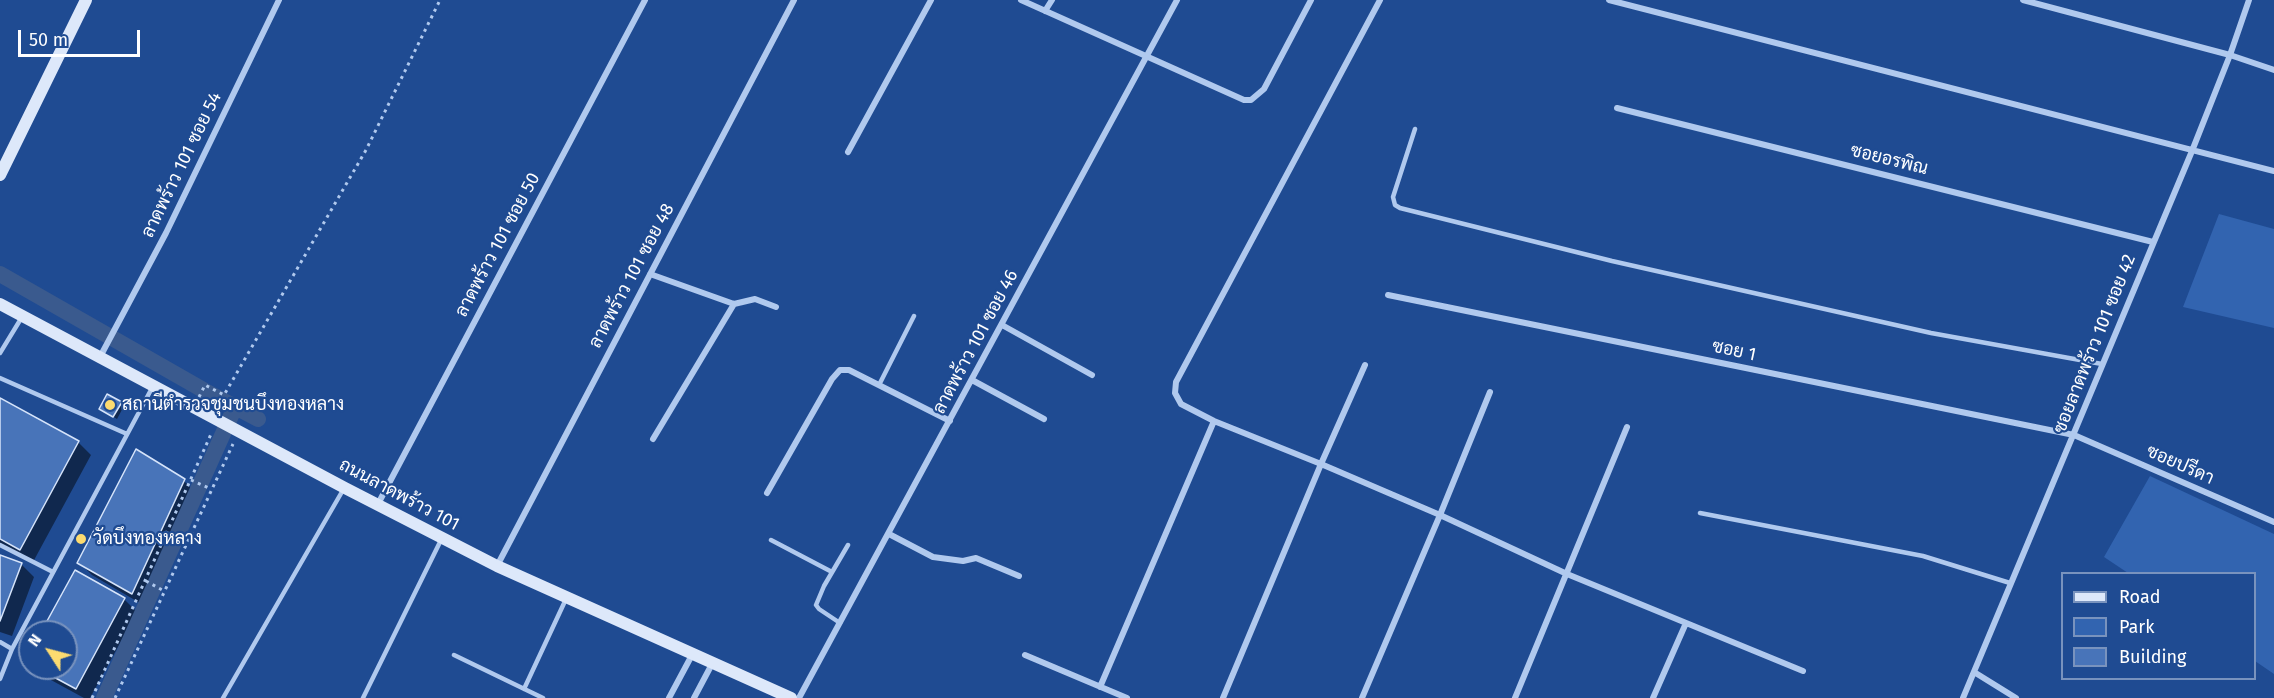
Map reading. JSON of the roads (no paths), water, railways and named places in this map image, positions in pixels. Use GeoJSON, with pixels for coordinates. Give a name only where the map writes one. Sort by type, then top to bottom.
{"type":"FeatureCollection","features":[{"type":"Feature","properties":{"kind":"street"},"geometry":{"type":"LineString","coordinates":[[0,175],[86,0]]}},
{"type":"Feature","properties":{"kind":"street","name":"ลาดพร้าว 101 ซอย 54"},"geometry":{"type":"LineString","coordinates":[[100,357],[166,233],[279,0]]}},
{"type":"Feature","properties":{"kind":"street","name":"ลาดพร้าว 101 ซอย 50"},"geometry":{"type":"LineString","coordinates":[[377,505],[645,0]]}},
{"type":"Feature","properties":{"kind":"street","name":"ลาดพร้าว 101 ซอย 48"},"geometry":{"type":"LineString","coordinates":[[497,566],[794,0]]}},
{"type":"Feature","properties":{"kind":"street"},"geometry":{"type":"LineString","coordinates":[[849,152],[931,0]]}},
{"type":"Feature","properties":{"kind":"street"},"geometry":{"type":"LineString","coordinates":[[1021,0],[1244,100],[1251,100],[1264,89],[1311,0]]}},
{"type":"Feature","properties":{"kind":"street"},"geometry":{"type":"LineString","coordinates":[[1045,11],[1052,0]]}},
{"type":"Feature","properties":{"kind":"street","name":"ลาดพร้าว 101 ซอย 46"},"geometry":{"type":"LineString","coordinates":[[799,698],[1177,0]]}},
{"type":"Feature","properties":{"kind":"street"},"geometry":{"type":"LineString","coordinates":[[1380,0],[1176,382],[1175,393],[1181,404],[1214,421],[1440,515],[1567,574],[1803,671]]}},
{"type":"Feature","properties":{"kind":"street"},"geometry":{"type":"LineString","coordinates":[[1609,0],[2274,171]]}},
{"type":"Feature","properties":{"kind":"street"},"geometry":{"type":"LineString","coordinates":[[2023,0],[2230,55],[2274,70]]}},
{"type":"Feature","properties":{"kind":"street","name":"ซอยลาดพร้าว 101 ซอย 42"},"geometry":{"type":"LineString","coordinates":[[1963,698],[2192,151],[2249,0]]}},
{"type":"Feature","properties":{"kind":"street","name":"ซอยอรพิณ"},"geometry":{"type":"LineString","coordinates":[[1617,108],[2153,242]]}},
{"type":"Feature","properties":{"kind":"street"},"geometry":{"type":"LineString","coordinates":[[650,273],[734,304],[755,299],[776,307]]}},
{"type":"Feature","properties":{"kind":"street","name":"ซอย 1"},"geometry":{"type":"LineString","coordinates":[[1388,295],[2074,435]]}},
{"type":"Feature","properties":{"kind":"street","name":"ถนนลาดพร้าว 101"},"geometry":{"type":"LineString","coordinates":[[0,304],[377,505],[497,566],[791,698]]}},
{"type":"Feature","properties":{"kind":"street"},"geometry":{"type":"LineString","coordinates":[[653,439],[734,304]]}},
{"type":"Feature","properties":{"kind":"street"},"geometry":{"type":"LineString","coordinates":[[1002,325],[1092,375]]}},
{"type":"Feature","properties":{"kind":"street"},"geometry":{"type":"LineString","coordinates":[[1223,698],[1365,365]]}},
{"type":"Feature","properties":{"kind":"street"},"geometry":{"type":"LineString","coordinates":[[768,493],[838,372],[849,370],[950,422]]}},
{"type":"Feature","properties":{"kind":"street"},"geometry":{"type":"LineString","coordinates":[[972,380],[1044,419]]}},
{"type":"Feature","properties":{"kind":"street"},"geometry":{"type":"LineString","coordinates":[[1362,698],[1490,392]]}},
{"type":"Feature","properties":{"kind":"street"},"geometry":{"type":"LineString","coordinates":[[1100,687],[1214,421]]}},
{"type":"Feature","properties":{"kind":"street"},"geometry":{"type":"LineString","coordinates":[[1515,698],[1627,427]]}},
{"type":"Feature","properties":{"kind":"street","name":"ซอยปรีดา"},"geometry":{"type":"LineString","coordinates":[[2074,435],[2274,522]]}},
{"type":"Feature","properties":{"kind":"street"},"geometry":{"type":"LineString","coordinates":[[889,534],[933,557],[963,561],[976,558],[1019,576]]}},
{"type":"Feature","properties":{"kind":"street"},"geometry":{"type":"LineString","coordinates":[[1653,698],[1686,623]]}},
{"type":"Feature","properties":{"kind":"street"},"geometry":{"type":"LineString","coordinates":[[669,698],[692,654]]}},
{"type":"Feature","properties":{"kind":"street"},"geometry":{"type":"LineString","coordinates":[[1025,655],[1127,698]]}},
{"type":"Feature","properties":{"kind":"street"},"geometry":{"type":"LineString","coordinates":[[694,698],[712,664]]}},
{"type":"Feature","properties":{"kind":"street"},"geometry":{"type":"LineString","coordinates":[[1974,672],[2016,698]]}},
{"type":"Feature","properties":{"kind":"lane"},"geometry":{"type":"LineString","coordinates":[[1415,129],[1393,197],[1395,205],[1400,208],[1612,261],[1931,333],[2102,364]]}},
{"type":"Feature","properties":{"kind":"lane"},"geometry":{"type":"LineString","coordinates":[[0,353],[23,316]]}},
{"type":"Feature","properties":{"kind":"lane"},"geometry":{"type":"LineString","coordinates":[[879,385],[915,316]]}},
{"type":"Feature","properties":{"kind":"lane"},"geometry":{"type":"LineString","coordinates":[[0,378],[127,434]]}},
{"type":"Feature","properties":{"kind":"lane"},"geometry":{"type":"LineString","coordinates":[[0,680],[12,649],[153,385]]}},
{"type":"Feature","properties":{"kind":"lane"},"geometry":{"type":"LineString","coordinates":[[223,698],[345,488]]}},
{"type":"Feature","properties":{"kind":"lane"},"geometry":{"type":"LineString","coordinates":[[1700,513],[1923,556],[2010,584]]}},
{"type":"Feature","properties":{"kind":"lane"},"geometry":{"type":"LineString","coordinates":[[364,698],[442,538]]}},
{"type":"Feature","properties":{"kind":"lane"},"geometry":{"type":"LineString","coordinates":[[771,540],[832,572]]}},
{"type":"Feature","properties":{"kind":"lane"},"geometry":{"type":"LineString","coordinates":[[0,544],[53,572]]}},
{"type":"Feature","properties":{"kind":"lane"},"geometry":{"type":"LineString","coordinates":[[840,622],[816,605],[848,545]]}},
{"type":"Feature","properties":{"kind":"lane"},"geometry":{"type":"LineString","coordinates":[[524,688],[566,598]]}},
{"type":"Feature","properties":{"kind":"lane"},"geometry":{"type":"LineString","coordinates":[[0,642],[12,649]]}},
{"type":"Feature","properties":{"kind":"lane"},"geometry":{"type":"LineString","coordinates":[[454,655],[543,698]]}},
{"type":"Feature","properties":{"kind":"waterway"},"geometry":{"type":"LineString","coordinates":[[0,274],[258,419]]}},
{"type":"Feature","properties":{"kind":"waterway"},"geometry":{"type":"LineString","coordinates":[[104,698],[235,407]]}},
{"type":"Feature","properties":{"kind":"place","name":"สถานีตำรวจชุมชนบึงทองหลาง"},"geometry":{"type":"Point","coordinates":[110,405]}},
{"type":"Feature","properties":{"kind":"place","name":"วัดบึงทองหลาง"},"geometry":{"type":"Point","coordinates":[81,539]}}]}
